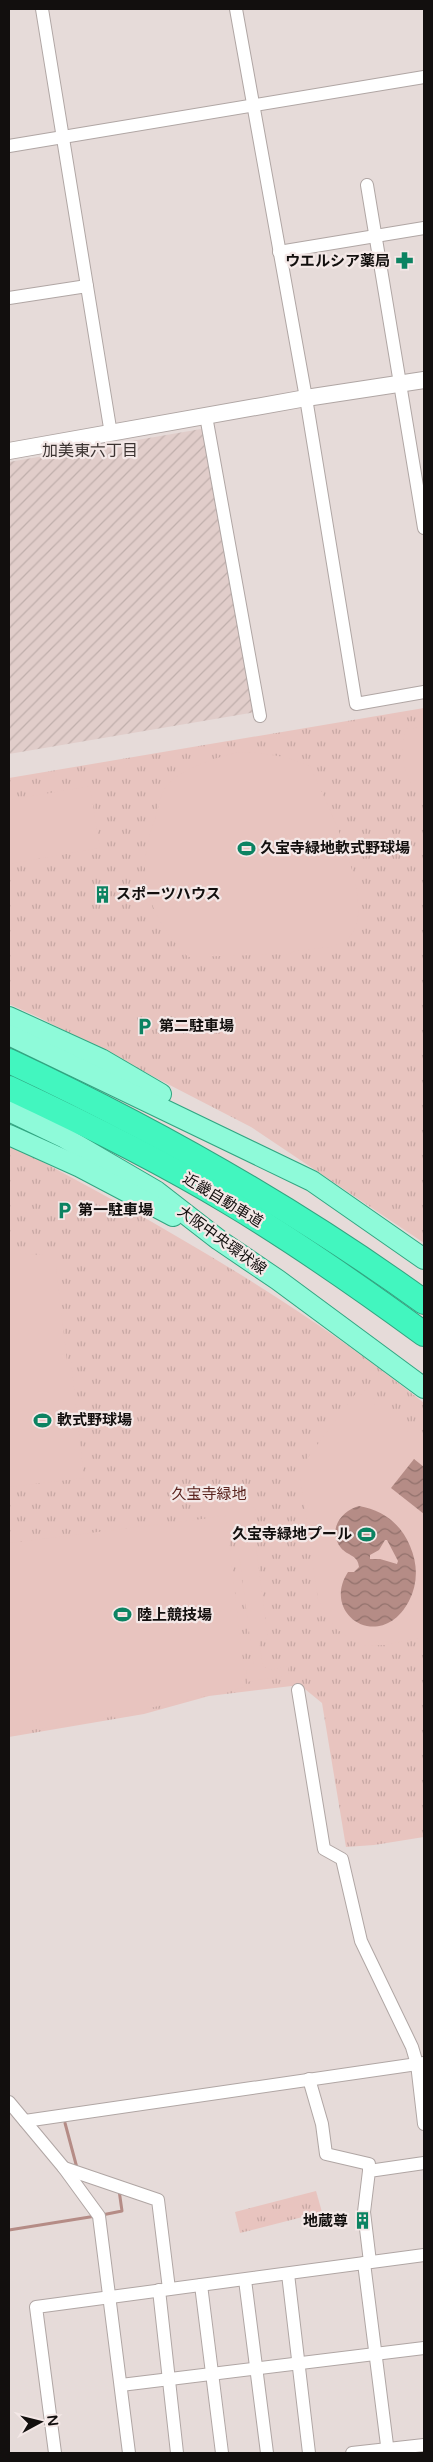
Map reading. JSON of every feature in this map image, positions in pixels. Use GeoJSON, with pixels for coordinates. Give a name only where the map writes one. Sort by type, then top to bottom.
{"type":"FeatureCollection","features":[{"type":"Feature","properties":{"kind":"highway","name":"近畿自動車道"},"geometry":{"type":"LineString","coordinates":[[9,1061],[154,1132],[308,1222],[424,1302]]}},
{"type":"Feature","properties":{"kind":"highway","name":"近畿自動車道"},"geometry":{"type":"LineString","coordinates":[[9,1088],[141,1153],[230,1203],[310,1254],[424,1334]]}},
{"type":"Feature","properties":{"kind":"highway"},"geometry":{"type":"LineString","coordinates":[[308,1222],[424,1288]]}},
{"type":"Feature","properties":{"kind":"main road"},"geometry":{"type":"LineString","coordinates":[[9,1017],[101,1059],[312,1181],[424,1259]]}},
{"type":"Feature","properties":{"kind":"main road"},"geometry":{"type":"LineString","coordinates":[[9,1035],[312,1181]]}},
{"type":"Feature","properties":{"kind":"main road","name":"大阪中央環状線"},"geometry":{"type":"LineString","coordinates":[[9,1110],[65,1138],[156,1191],[219,1240],[278,1280],[424,1388]]}},
{"type":"Feature","properties":{"kind":"main road"},"geometry":{"type":"LineString","coordinates":[[9,1135],[80,1167],[219,1240]]}},
{"type":"Feature","properties":{"kind":"street"},"geometry":{"type":"LineString","coordinates":[[42,9],[111,434]]}},
{"type":"Feature","properties":{"kind":"street"},"geometry":{"type":"LineString","coordinates":[[236,9],[306,398],[356,704],[424,692]]}},
{"type":"Feature","properties":{"kind":"street"},"geometry":{"type":"LineString","coordinates":[[9,146],[424,77]]}},
{"type":"Feature","properties":{"kind":"street"},"geometry":{"type":"LineString","coordinates":[[367,185],[424,528]]}},
{"type":"Feature","properties":{"kind":"street"},"geometry":{"type":"LineString","coordinates":[[279,252],[424,228]]}},
{"type":"Feature","properties":{"kind":"street"},"geometry":{"type":"LineString","coordinates":[[9,298],[87,286]]}},
{"type":"Feature","properties":{"kind":"street"},"geometry":{"type":"LineString","coordinates":[[9,451],[306,398],[424,380]]}},
{"type":"Feature","properties":{"kind":"street"},"geometry":{"type":"LineString","coordinates":[[206,416],[260,716]]}},
{"type":"Feature","properties":{"kind":"street"},"geometry":{"type":"LineString","coordinates":[[298,1690],[324,1849],[342,1860],[361,1941],[421,2063],[424,2124]]}},
{"type":"Feature","properties":{"kind":"street"},"geometry":{"type":"LineString","coordinates":[[24,2121],[421,2063]]}},
{"type":"Feature","properties":{"kind":"street"},"geometry":{"type":"LineString","coordinates":[[309,2079],[322,2124],[326,2154],[369,2164],[364,2212],[367,2263],[388,2451]]}},
{"type":"Feature","properties":{"kind":"street"},"geometry":{"type":"LineString","coordinates":[[9,2102],[64,2168],[99,2216],[129,2453]]}},
{"type":"Feature","properties":{"kind":"street"},"geometry":{"type":"LineString","coordinates":[[369,2171],[424,2163]]}},
{"type":"Feature","properties":{"kind":"street"},"geometry":{"type":"LineString","coordinates":[[64,2168],[158,2200],[169,2379],[177,2453]]}},
{"type":"Feature","properties":{"kind":"street"},"geometry":{"type":"LineString","coordinates":[[55,2453],[36,2307],[424,2255]]}},
{"type":"Feature","properties":{"kind":"street"},"geometry":{"type":"LineString","coordinates":[[288,2274],[309,2453]]}},
{"type":"Feature","properties":{"kind":"street"},"geometry":{"type":"LineString","coordinates":[[245,2280],[267,2453]]}},
{"type":"Feature","properties":{"kind":"street"},"geometry":{"type":"LineString","coordinates":[[201,2285],[222,2453]]}},
{"type":"Feature","properties":{"kind":"street"},"geometry":{"type":"LineString","coordinates":[[121,2385],[424,2348]]}},
{"type":"Feature","properties":{"kind":"street"},"geometry":{"type":"LineString","coordinates":[[352,2453],[388,2451],[424,2445]]}},
{"type":"Feature","properties":{"kind":"shaded area"},"geometry":{"type":"Polygon","coordinates":[[[207,428],[256,712],[9,754],[9,462],[207,428]]]}},
{"type":"Feature","properties":{"kind":"green space"},"geometry":{"type":"Polygon","coordinates":[[[424,708],[424,1243],[251,1127],[38,1017],[9,1004],[9,778],[424,708]]]}},
{"type":"Feature","properties":{"kind":"green space"},"geometry":{"type":"Polygon","coordinates":[[[424,727],[424,804],[408,778],[402,749],[406,729],[424,727]]]}},
{"type":"Feature","properties":{"kind":"green space","name":"久宝寺緑地軟式野球場"},"geometry":{"type":"Polygon","coordinates":[[[240,752],[276,756],[310,766],[338,828],[355,881],[358,906],[356,926],[346,940],[340,944],[288,954],[188,957],[162,924],[148,891],[145,874],[149,837],[164,790],[172,780],[189,769],[211,760],[240,752]]]}},
{"type":"Feature","properties":{"kind":"green space"},"geometry":{"type":"Polygon","coordinates":[[[90,786],[100,848],[9,864],[9,800],[90,786]]]}},
{"type":"Feature","properties":{"kind":"green space","name":"久宝寺緑地"},"geometry":{"type":"Polygon","coordinates":[[[9,1144],[170,1232],[275,1296],[326,1330],[424,1403],[424,1837],[374,1845],[346,1847],[322,1703],[300,1685],[209,1696],[144,1714],[9,1737],[9,1144]]]}},
{"type":"Feature","properties":{"kind":"green space","name":"軟式野球場"},"geometry":{"type":"Polygon","coordinates":[[[9,1253],[43,1255],[56,1266],[67,1361],[71,1361],[84,1478],[9,1487],[9,1253]]]}},
{"type":"Feature","properties":{"kind":"green space","name":"久宝寺緑地プール"},"geometry":{"type":"Polygon","coordinates":[[[365,1390],[373,1397],[375,1406],[408,1432],[414,1426],[424,1434],[424,1637],[385,1645],[363,1646],[336,1629],[318,1599],[299,1469],[357,1392],[361,1395],[365,1390]]]}},
{"type":"Feature","properties":{"kind":"green space"},"geometry":{"type":"Polygon","coordinates":[[[226,1492],[229,1498],[247,1499],[256,1510],[253,1523],[268,1639],[259,1641],[263,1666],[270,1670],[288,1666],[289,1675],[247,1682],[246,1670],[254,1669],[236,1531],[227,1522],[226,1515],[209,1517],[208,1493],[226,1492]]]}},
{"type":"Feature","properties":{"kind":"green space","name":"陸上競技場"},"geometry":{"type":"Polygon","coordinates":[[[226,1516],[246,1687],[81,1723],[9,1733],[9,1543],[226,1516]]]}},
{"type":"Feature","properties":{"kind":"green space"},"geometry":{"type":"Polygon","coordinates":[[[316,2191],[322,2212],[240,2233],[235,2212],[316,2191]]]}},
{"type":"Feature","properties":{"kind":"water"},"geometry":{"type":"Polygon","coordinates":[[[414,1459],[424,1467],[424,1514],[391,1488],[414,1459]]]}},
{"type":"Feature","properties":{"kind":"water"},"geometry":{"type":"Polygon","coordinates":[[[359,1506],[368,1508],[390,1519],[402,1531],[413,1553],[416,1574],[412,1594],[397,1617],[384,1625],[370,1626],[358,1623],[348,1614],[342,1602],[341,1588],[348,1572],[354,1572],[359,1567],[357,1560],[341,1548],[335,1535],[338,1522],[352,1509],[359,1506]],[[385,1540],[379,1550],[370,1555],[370,1559],[380,1559],[397,1564],[398,1561],[387,1540],[385,1540]]]}},
{"type":"Feature","properties":{"kind":"waterway"},"geometry":{"type":"LineString","coordinates":[[65,2123],[77,2168]]}},
{"type":"Feature","properties":{"kind":"waterway"},"geometry":{"type":"LineString","coordinates":[[102,2215],[122,2211],[119,2190]]}},
{"type":"Feature","properties":{"kind":"waterway"},"geometry":{"type":"LineString","coordinates":[[9,2230],[96,2216]]}},
{"type":"Feature","properties":{"kind":"place","name":"ウエルシア薬局"},"geometry":{"type":"Point","coordinates":[404,261]}},
{"type":"Feature","properties":{"kind":"place","name":"久宝寺緑地軟式野球場"},"geometry":{"type":"Point","coordinates":[246,848]}},
{"type":"Feature","properties":{"kind":"place","name":"スポーツハウス"},"geometry":{"type":"Point","coordinates":[102,894]}},
{"type":"Feature","properties":{"kind":"place","name":"第二駐車場"},"geometry":{"type":"Point","coordinates":[145,1026]}},
{"type":"Feature","properties":{"kind":"place","name":"第一駐車場"},"geometry":{"type":"Point","coordinates":[64,1210]}},
{"type":"Feature","properties":{"kind":"place","name":"軟式野球場"},"geometry":{"type":"Point","coordinates":[43,1420]}},
{"type":"Feature","properties":{"kind":"place","name":"久宝寺緑地プール"},"geometry":{"type":"Point","coordinates":[366,1534]}},
{"type":"Feature","properties":{"kind":"place","name":"陸上競技場"},"geometry":{"type":"Point","coordinates":[123,1615]}},
{"type":"Feature","properties":{"kind":"place","name":"地蔵尊"},"geometry":{"type":"Point","coordinates":[362,2221]}},
{"type":"Feature","properties":{"kind":"district","name":"加美東六丁目"},"geometry":{"type":"Point","coordinates":[90,451]}}]}
